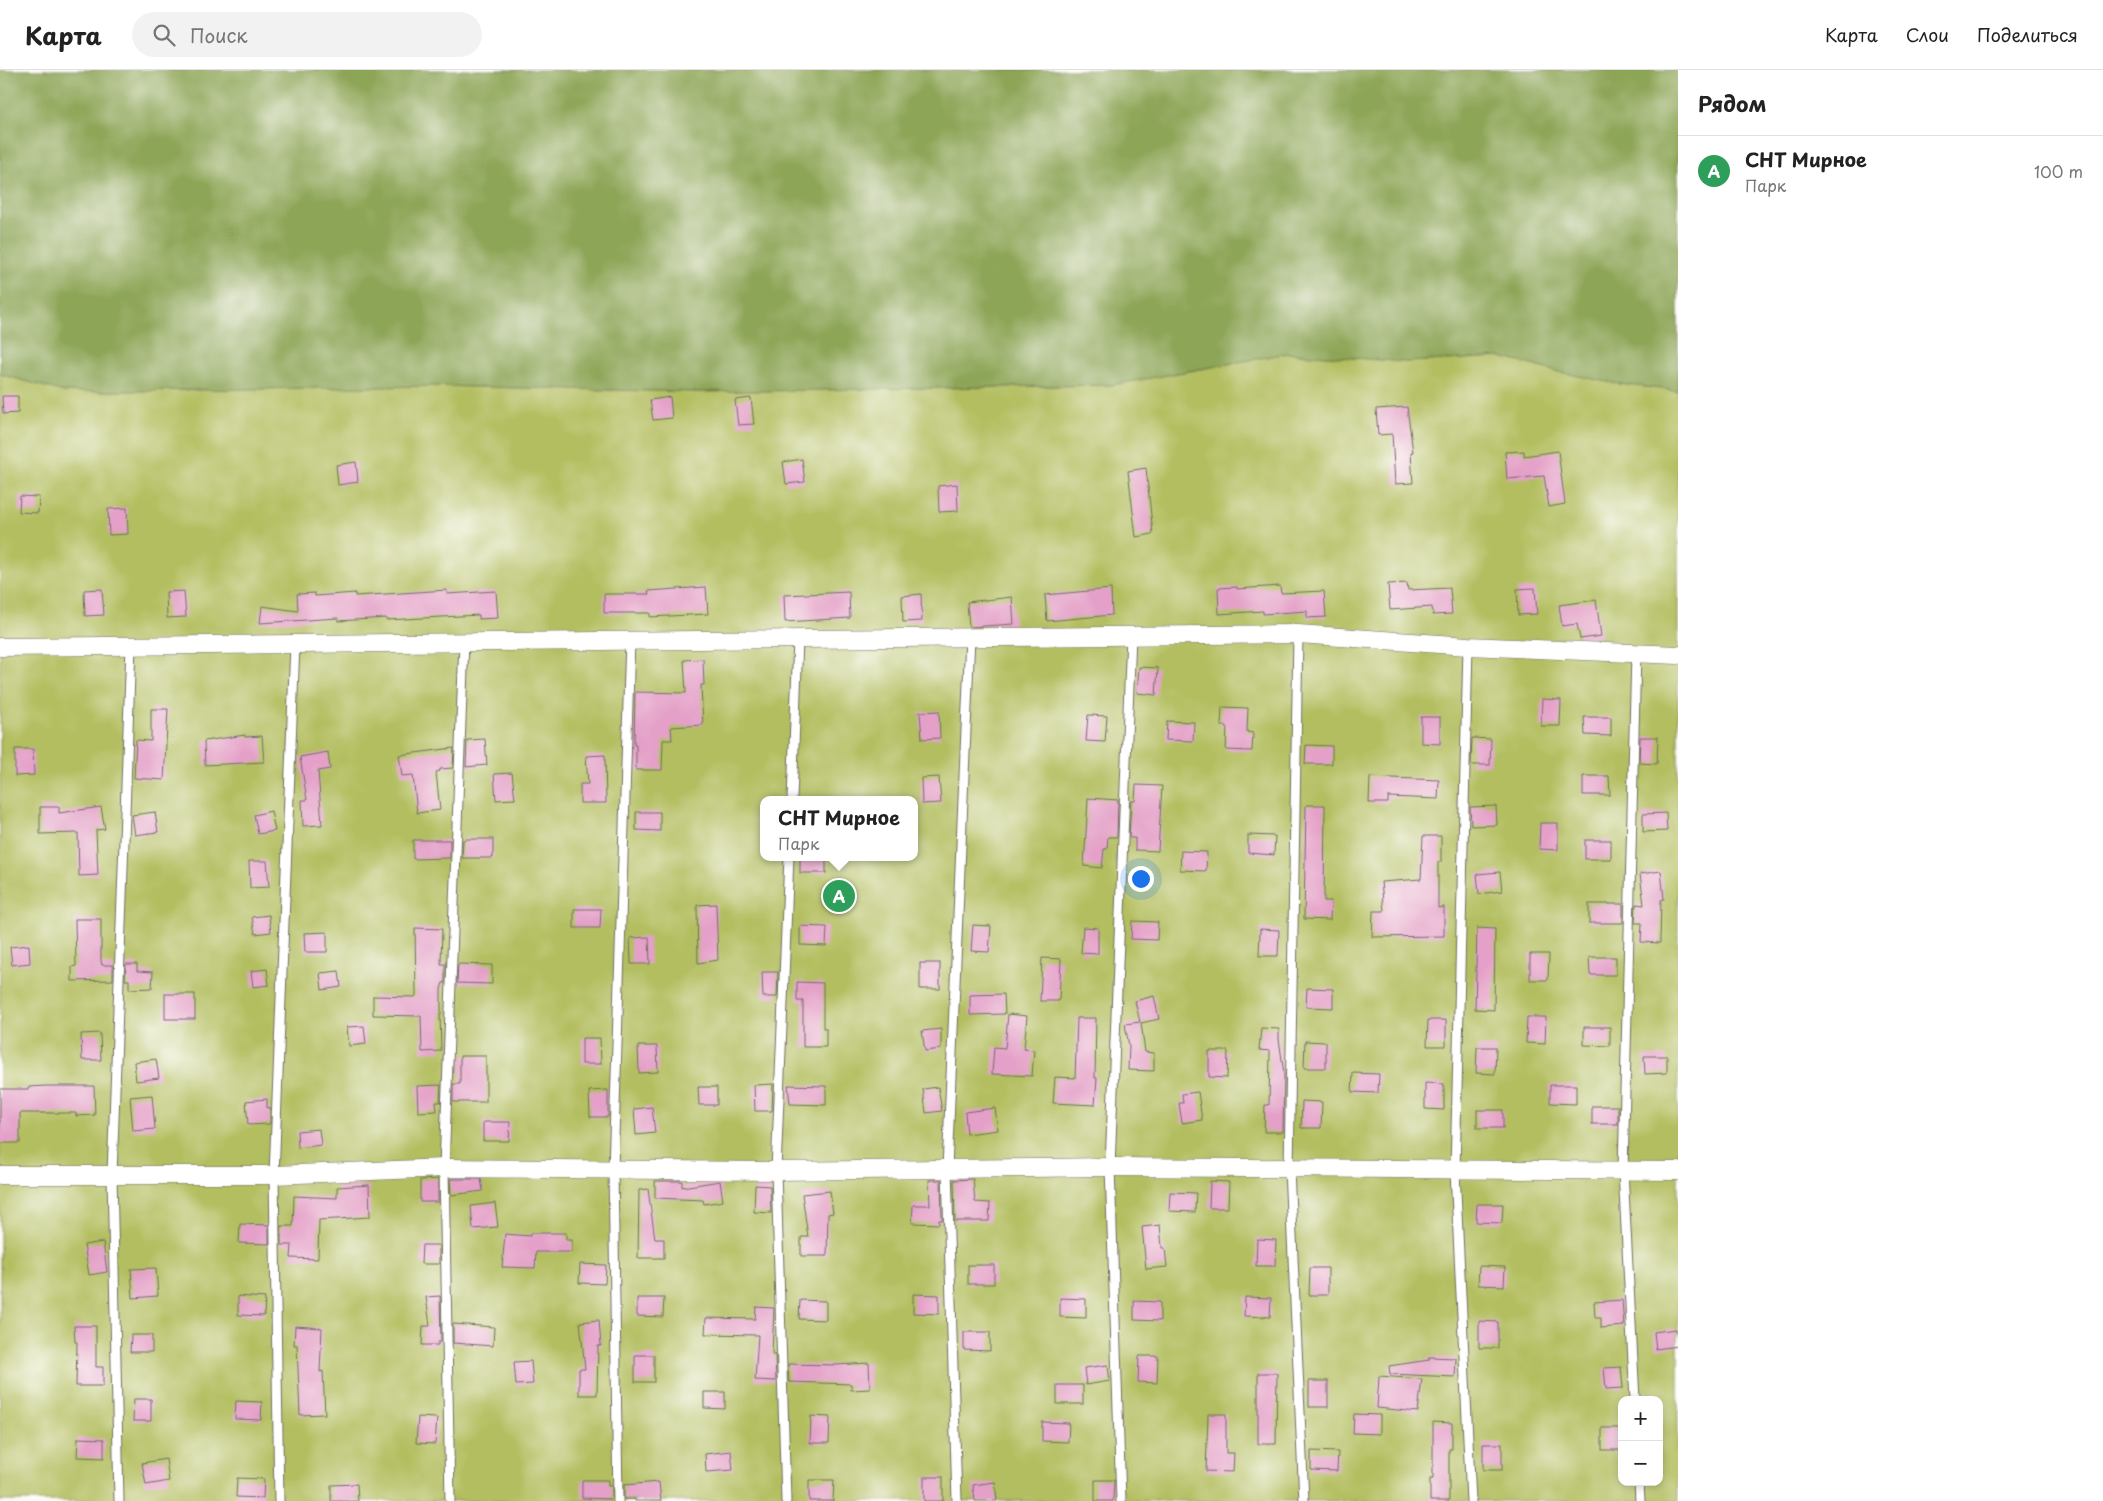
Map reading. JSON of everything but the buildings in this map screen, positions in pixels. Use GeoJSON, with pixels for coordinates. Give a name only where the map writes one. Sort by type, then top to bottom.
{"type":"FeatureCollection","features":[{"type":"Feature","properties":{"kind":"street"},"geometry":{"type":"LineString","coordinates":[[0,647],[1298,634],[1468,646],[1678,655]]}},
{"type":"Feature","properties":{"kind":"street"},"geometry":{"type":"LineString","coordinates":[[0,1175],[274,1174],[444,1168],[776,1171],[1110,1167],[1678,1172]]}},
{"type":"Feature","properties":{"kind":"lane"},"geometry":{"type":"LineString","coordinates":[[1298,634],[1289,1169],[1304,1501]]}},
{"type":"Feature","properties":{"kind":"lane"},"geometry":{"type":"LineString","coordinates":[[1121,1501],[1110,1167],[1131,635]]}},
{"type":"Feature","properties":{"kind":"lane"},"geometry":{"type":"LineString","coordinates":[[957,1501],[947,1169],[970,637]]}},
{"type":"Feature","properties":{"kind":"lane"},"geometry":{"type":"LineString","coordinates":[[792,796],[798,639]]}},
{"type":"Feature","properties":{"kind":"lane"},"geometry":{"type":"LineString","coordinates":[[618,1501],[613,1169],[630,640]]}},
{"type":"Feature","properties":{"kind":"lane"},"geometry":{"type":"LineString","coordinates":[[450,1501],[444,1168],[464,642]]}},
{"type":"Feature","properties":{"kind":"lane"},"geometry":{"type":"LineString","coordinates":[[278,1501],[274,1174],[295,644]]}},
{"type":"Feature","properties":{"kind":"lane"},"geometry":{"type":"LineString","coordinates":[[119,1501],[112,1175],[131,646]]}},
{"type":"Feature","properties":{"kind":"lane"},"geometry":{"type":"LineString","coordinates":[[1468,646],[1455,1171],[1471,1501]]}},
{"type":"Feature","properties":{"kind":"lane"},"geometry":{"type":"LineString","coordinates":[[1635,1396],[1623,1171],[1636,653]]}},
{"type":"Feature","properties":{"kind":"lane"},"geometry":{"type":"LineString","coordinates":[[786,1501],[776,1171],[789,861]]}},
{"type":"Feature","properties":{"kind":"lane"},"geometry":{"type":"LineString","coordinates":[[1639,1486],[1640,1501]]}},
{"type":"Feature","properties":{"kind":"green space"},"geometry":{"type":"Polygon","coordinates":[[[0,70],[1678,70],[1678,391],[1613,383],[1501,357],[1407,362],[1288,353],[1112,385],[697,392],[436,386],[64,392],[0,374],[0,70]]]}},
{"type":"Feature","properties":{"kind":"green space"},"geometry":{"type":"Polygon","coordinates":[[[1288,353],[1407,362],[1501,357],[1613,383],[1678,391],[1678,1501],[0,1501],[0,374],[64,392],[436,386],[697,392],[1112,385],[1288,353]]]}},
{"type":"Feature","properties":{"kind":"place","name":"СНТ Мирное"},"geometry":{"type":"Point","coordinates":[839,896]}}]}
